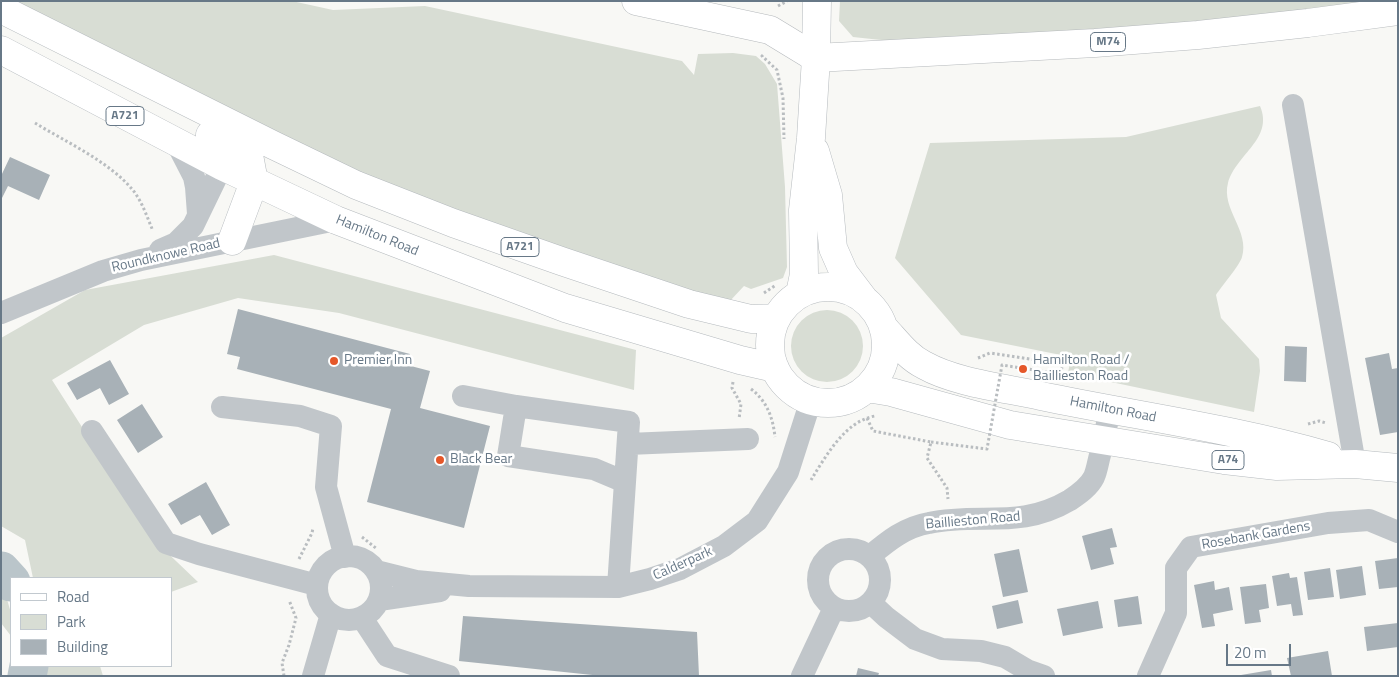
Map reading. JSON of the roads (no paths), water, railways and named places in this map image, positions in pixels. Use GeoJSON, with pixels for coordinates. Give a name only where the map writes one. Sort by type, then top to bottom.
{"type":"FeatureCollection","features":[{"type":"Feature","properties":{"kind":"main road"},"geometry":{"type":"LineString","coordinates":[[636,1],[770,30],[816,58]]}},
{"type":"Feature","properties":{"kind":"main road"},"geometry":{"type":"LineString","coordinates":[[800,294],[804,274],[803,210],[812,138],[817,1]]}},
{"type":"Feature","properties":{"kind":"main road","name":"A721"},"geometry":{"type":"LineString","coordinates":[[1,9],[93,56],[261,150],[561,261],[689,304],[751,319],[776,318]]}},
{"type":"Feature","properties":{"kind":"main road","name":"M74"},"geometry":{"type":"LineString","coordinates":[[816,58],[1085,44],[1198,35],[1398,11]]}},
{"type":"Feature","properties":{"kind":"main road","name":"Hamilton Road"},"geometry":{"type":"LineString","coordinates":[[1,50],[222,166],[336,220],[565,308],[740,360],[775,368]]}},
{"type":"Feature","properties":{"kind":"main road"},"geometry":{"type":"LineString","coordinates":[[812,138],[828,195],[833,248],[844,273],[880,318],[885,329],[887,345],[884,363],[876,379],[867,388],[849,399],[833,403],[811,400],[800,395],[785,384],[775,368],[770,350],[772,330],[776,318],[788,302],[813,288],[829,286],[845,289],[863,298]]}},
{"type":"Feature","properties":{"kind":"main road"},"geometry":{"type":"LineString","coordinates":[[232,241],[254,182],[261,150]]}},
{"type":"Feature","properties":{"kind":"main road","name":"Hamilton Road"},"geometry":{"type":"LineString","coordinates":[[885,329],[913,358],[945,374],[982,384],[1282,443],[1355,464]]}},
{"type":"Feature","properties":{"kind":"main road","name":"Hamilton Road"},"geometry":{"type":"LineString","coordinates":[[867,388],[891,392],[1010,425],[1224,460],[1277,466],[1355,464],[1398,468]]}},
{"type":"Feature","properties":{"kind":"street"},"geometry":{"type":"LineString","coordinates":[[1293,105],[1355,464]]}},
{"type":"Feature","properties":{"kind":"street"},"geometry":{"type":"LineString","coordinates":[[176,142],[194,177],[198,218]]}},
{"type":"Feature","properties":{"kind":"street"},"geometry":{"type":"LineString","coordinates":[[141,260],[176,243],[193,226],[222,166],[261,150]]}},
{"type":"Feature","properties":{"kind":"street","name":"Roundknowe Road"},"geometry":{"type":"LineString","coordinates":[[1,313],[102,271],[141,260],[336,220]]}},
{"type":"Feature","properties":{"kind":"street"},"geometry":{"type":"LineString","coordinates":[[463,396],[516,406],[630,422],[618,586]]}},
{"type":"Feature","properties":{"kind":"street","name":"Calderpark"},"geometry":{"type":"LineString","coordinates":[[376,571],[416,581],[469,586],[618,586],[650,579],[680,569],[724,546],[757,521],[788,472],[811,400]]}},
{"type":"Feature","properties":{"kind":"street"},"geometry":{"type":"LineString","coordinates":[[516,406],[508,456],[594,469],[625,482]]}},
{"type":"Feature","properties":{"kind":"street"},"geometry":{"type":"LineString","coordinates":[[222,407],[300,416],[331,426],[326,486],[345,557]]}},
{"type":"Feature","properties":{"kind":"street","name":"Baillieston Road"},"geometry":{"type":"LineString","coordinates":[[870,556],[892,537],[910,528],[949,520],[1018,518],[1038,514],[1058,506],[1075,496],[1088,486],[1094,476],[1110,410]]}},
{"type":"Feature","properties":{"kind":"street"},"geometry":{"type":"LineString","coordinates":[[92,430],[166,543],[199,554],[316,585]]}},
{"type":"Feature","properties":{"kind":"street"},"geometry":{"type":"LineString","coordinates":[[628,444],[743,439]]}},
{"type":"Feature","properties":{"kind":"street","name":"Rosebank Gardens"},"geometry":{"type":"LineString","coordinates":[[1148,676],[1176,613],[1176,568],[1191,547],[1328,523],[1369,520],[1398,532]]}},
{"type":"Feature","properties":{"kind":"street"},"geometry":{"type":"LineString","coordinates":[[854,549],[870,556],[880,571],[881,587],[871,603],[853,612],[844,612],[834,608],[821,594],[818,582],[820,567],[828,556],[839,550],[854,549]]}},
{"type":"Feature","properties":{"kind":"street"},"geometry":{"type":"LineString","coordinates":[[351,556],[368,563],[376,571],[381,584],[379,600],[373,610],[362,618],[351,621],[335,618],[323,609],[318,599],[316,585],[323,569],[331,562],[345,557],[351,556]]}},
{"type":"Feature","properties":{"kind":"street","name":"Calderpark"},"geometry":{"type":"LineString","coordinates":[[379,600],[469,586]]}},
{"type":"Feature","properties":{"kind":"street"},"geometry":{"type":"LineString","coordinates":[[871,603],[915,639],[942,650],[981,651],[1005,657],[1031,674]]}},
{"type":"Feature","properties":{"kind":"street"},"geometry":{"type":"LineString","coordinates":[[802,676],[834,608]]}},
{"type":"Feature","properties":{"kind":"street"},"geometry":{"type":"LineString","coordinates":[[313,676],[331,614]]}},
{"type":"Feature","properties":{"kind":"street"},"geometry":{"type":"LineString","coordinates":[[362,618],[387,656],[449,676]]}},
{"type":"Feature","properties":{"kind":"waterway"},"geometry":{"type":"LineString","coordinates":[[1,571],[10,581]]}},
{"type":"Feature","properties":{"kind":"waterway"},"geometry":{"type":"LineString","coordinates":[[27,676],[29,667]]}},
{"type":"Feature","properties":{"kind":"place","name":"Premier Inn"},"geometry":{"type":"Point","coordinates":[334,361]}},
{"type":"Feature","properties":{"kind":"place","name":"Hamilton Road / Baillieston Road"},"geometry":{"type":"Point","coordinates":[1023,369]}},
{"type":"Feature","properties":{"kind":"place","name":"Black Bear"},"geometry":{"type":"Point","coordinates":[440,460]}}]}
